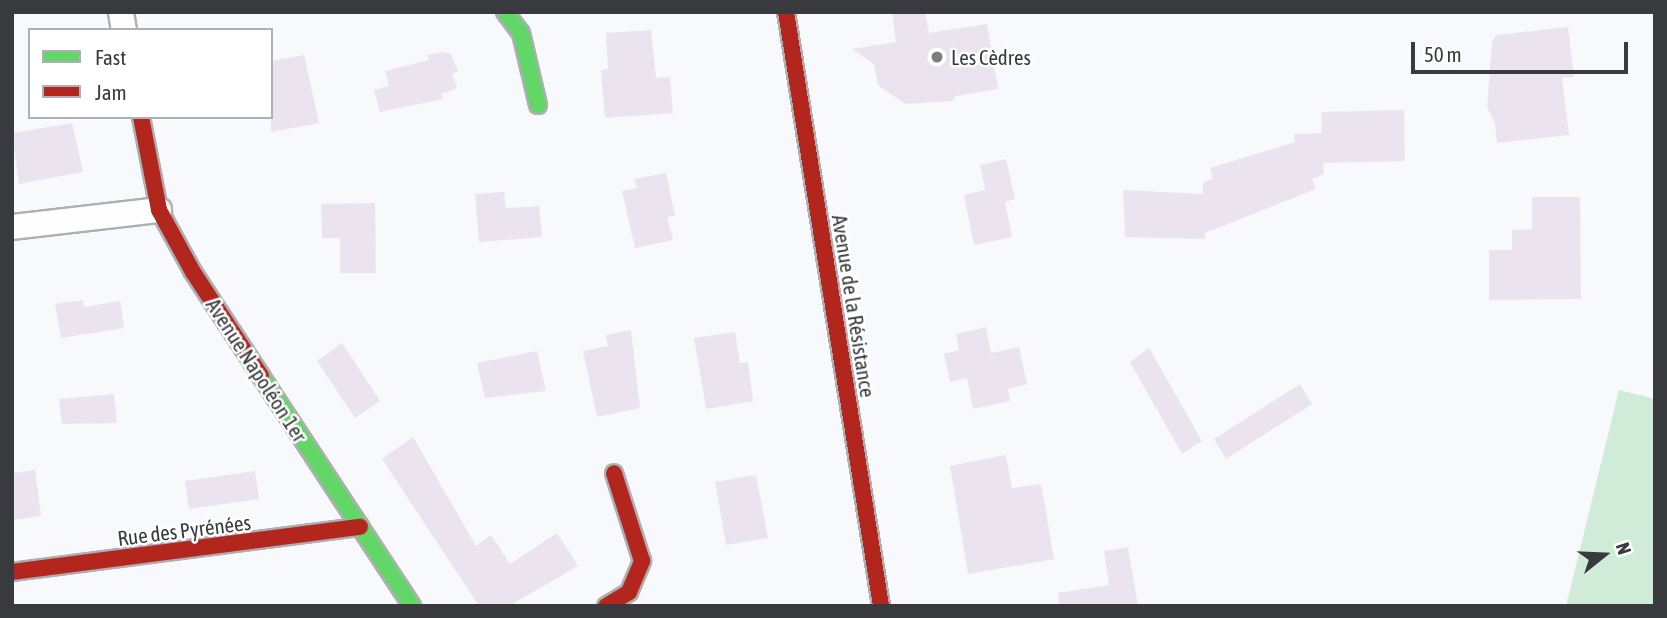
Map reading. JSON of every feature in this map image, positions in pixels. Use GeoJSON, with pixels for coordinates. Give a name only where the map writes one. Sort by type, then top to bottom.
{"type":"FeatureCollection","features":[{"type":"Feature","properties":{"kind":"street"},"geometry":{"type":"LineString","coordinates":[[505,12],[521,33],[538,105]]}},
{"type":"Feature","properties":{"kind":"street","name":"Avenue de la Résistance"},"geometry":{"type":"LineString","coordinates":[[786,12],[881,606]]}},
{"type":"Feature","properties":{"kind":"street"},"geometry":{"type":"LineString","coordinates":[[790,35],[798,12]]}},
{"type":"Feature","properties":{"kind":"street","name":"Avenue Napoléon 1er"},"geometry":{"type":"LineString","coordinates":[[141,119],[159,211],[192,272],[412,606]]}},
{"type":"Feature","properties":{"kind":"street"},"geometry":{"type":"LineString","coordinates":[[12,228],[159,211]]}},
{"type":"Feature","properties":{"kind":"street"},"geometry":{"type":"LineString","coordinates":[[606,606],[629,592],[642,561],[614,473]]}},
{"type":"Feature","properties":{"kind":"street","name":"Rue des Pyrénées"},"geometry":{"type":"LineString","coordinates":[[12,572],[360,527]]}},
{"type":"Feature","properties":{"kind":"green space"},"geometry":{"type":"Polygon","coordinates":[[[1619,390],[1655,399],[1655,606],[1566,606],[1619,390]]]}},
{"type":"Feature","properties":{"kind":"building","name":"Les Cèdres"},"geometry":{"type":"Polygon","coordinates":[[[892,12],[925,12],[929,33],[987,24],[998,89],[956,96],[952,101],[905,104],[878,85],[874,64],[852,49],[896,42],[892,12]]]}},
{"type":"Feature","properties":{"kind":"building"},"geometry":{"type":"Polygon","coordinates":[[[1568,27],[1574,77],[1562,78],[1569,135],[1497,143],[1495,123],[1487,107],[1492,41],[1497,35],[1568,27]]]}},
{"type":"Feature","properties":{"kind":"building"},"geometry":{"type":"Polygon","coordinates":[[[651,30],[656,78],[670,77],[673,113],[605,118],[601,70],[608,69],[606,33],[651,30]]]}},
{"type":"Feature","properties":{"kind":"building"},"geometry":{"type":"Polygon","coordinates":[[[442,52],[451,54],[458,71],[452,74],[457,88],[441,94],[443,99],[380,112],[374,90],[389,86],[385,71],[429,60],[427,55],[442,52]]]}},
{"type":"Feature","properties":{"kind":"building"},"geometry":{"type":"Polygon","coordinates":[[[304,55],[319,123],[271,132],[273,61],[304,55]]]}},
{"type":"Feature","properties":{"kind":"building"},"geometry":{"type":"Polygon","coordinates":[[[1404,110],[1405,161],[1323,163],[1324,174],[1312,179],[1316,189],[1205,233],[1205,239],[1125,237],[1123,190],[1203,194],[1203,182],[1213,179],[1210,168],[1295,142],[1294,134],[1322,133],[1321,112],[1404,110]]]}},
{"type":"Feature","properties":{"kind":"building"},"geometry":{"type":"Polygon","coordinates":[[[72,123],[83,172],[19,184],[12,133],[72,123]]]}},
{"type":"Feature","properties":{"kind":"building"},"geometry":{"type":"Polygon","coordinates":[[[1006,159],[1015,199],[1005,202],[1012,237],[974,245],[964,195],[985,190],[980,165],[1006,159]]]}},
{"type":"Feature","properties":{"kind":"building"},"geometry":{"type":"Polygon","coordinates":[[[666,173],[675,216],[667,217],[673,240],[635,248],[622,191],[637,188],[634,179],[666,173]]]}},
{"type":"Feature","properties":{"kind":"building"},"geometry":{"type":"Polygon","coordinates":[[[504,192],[506,208],[539,206],[542,237],[479,242],[475,194],[504,192]]]}},
{"type":"Feature","properties":{"kind":"building"},"geometry":{"type":"Polygon","coordinates":[[[1532,197],[1580,197],[1581,299],[1489,300],[1489,250],[1512,250],[1512,230],[1532,229],[1532,197]]]}},
{"type":"Feature","properties":{"kind":"building"},"geometry":{"type":"Polygon","coordinates":[[[375,203],[376,273],[340,273],[340,238],[322,238],[321,204],[375,203]]]}},
{"type":"Feature","properties":{"kind":"building"},"geometry":{"type":"Polygon","coordinates":[[[83,300],[84,307],[120,301],[124,328],[61,338],[55,304],[83,300]]]}},
{"type":"Feature","properties":{"kind":"building"},"geometry":{"type":"Polygon","coordinates":[[[986,327],[991,353],[1019,347],[1027,384],[1008,389],[1010,401],[973,409],[967,378],[950,382],[944,354],[959,350],[956,334],[986,327]]]}},
{"type":"Feature","properties":{"kind":"building"},"geometry":{"type":"Polygon","coordinates":[[[631,330],[640,408],[597,417],[583,351],[608,346],[606,335],[631,330]]]}},
{"type":"Feature","properties":{"kind":"building"},"geometry":{"type":"Polygon","coordinates":[[[735,332],[740,363],[748,362],[753,401],[706,409],[694,338],[735,332]]]}},
{"type":"Feature","properties":{"kind":"building"},"geometry":{"type":"Polygon","coordinates":[[[342,343],[380,401],[355,418],[317,361],[342,343]]]}},
{"type":"Feature","properties":{"kind":"building"},"geometry":{"type":"Polygon","coordinates":[[[1149,348],[1202,441],[1182,454],[1130,362],[1149,348]]]}},
{"type":"Feature","properties":{"kind":"building"},"geometry":{"type":"Polygon","coordinates":[[[537,351],[546,391],[485,398],[477,363],[537,351]]]}},
{"type":"Feature","properties":{"kind":"building"},"geometry":{"type":"Polygon","coordinates":[[[1300,384],[1312,404],[1226,459],[1214,439],[1300,384]]]}},
{"type":"Feature","properties":{"kind":"building"},"geometry":{"type":"Polygon","coordinates":[[[114,394],[117,423],[62,424],[59,399],[114,394]]]}},
{"type":"Feature","properties":{"kind":"building"},"geometry":{"type":"Polygon","coordinates":[[[413,437],[476,546],[491,535],[510,564],[557,533],[578,566],[509,606],[479,606],[382,459],[413,437]]]}},
{"type":"Feature","properties":{"kind":"building"},"geometry":{"type":"Polygon","coordinates":[[[1006,455],[1012,488],[1041,484],[1054,559],[968,574],[950,466],[1006,455]]]}},
{"type":"Feature","properties":{"kind":"building"},"geometry":{"type":"Polygon","coordinates":[[[35,470],[41,516],[12,520],[12,473],[35,470]]]}},
{"type":"Feature","properties":{"kind":"building"},"geometry":{"type":"Polygon","coordinates":[[[255,471],[259,499],[189,509],[185,481],[255,471]]]}},
{"type":"Feature","properties":{"kind":"building"},"geometry":{"type":"Polygon","coordinates":[[[756,475],[768,538],[726,545],[715,482],[756,475]]]}},
{"type":"Feature","properties":{"kind":"building"},"geometry":{"type":"Polygon","coordinates":[[[1128,547],[1138,606],[1059,606],[1058,593],[1109,585],[1104,551],[1128,547]]]}},
{"type":"Feature","properties":{"kind":"traffic: fast"},"geometry":{"type":"LineString","coordinates":[[505,12],[521,33],[538,105]]}},
{"type":"Feature","properties":{"kind":"traffic: fast"},"geometry":{"type":"LineString","coordinates":[[261,376],[412,606]]}},
{"type":"Feature","properties":{"kind":"traffic: jam"},"geometry":{"type":"LineString","coordinates":[[786,12],[881,606]]}},
{"type":"Feature","properties":{"kind":"traffic: jam"},"geometry":{"type":"LineString","coordinates":[[141,119],[159,210],[193,272],[261,376]]}},
{"type":"Feature","properties":{"kind":"traffic: jam"},"geometry":{"type":"LineString","coordinates":[[606,606],[629,592],[642,561],[614,473]]}},
{"type":"Feature","properties":{"kind":"traffic: jam"},"geometry":{"type":"LineString","coordinates":[[12,572],[360,527]]}},
{"type":"Feature","properties":{"kind":"place","name":"Les Cèdres"},"geometry":{"type":"Point","coordinates":[937,57]}}]}
